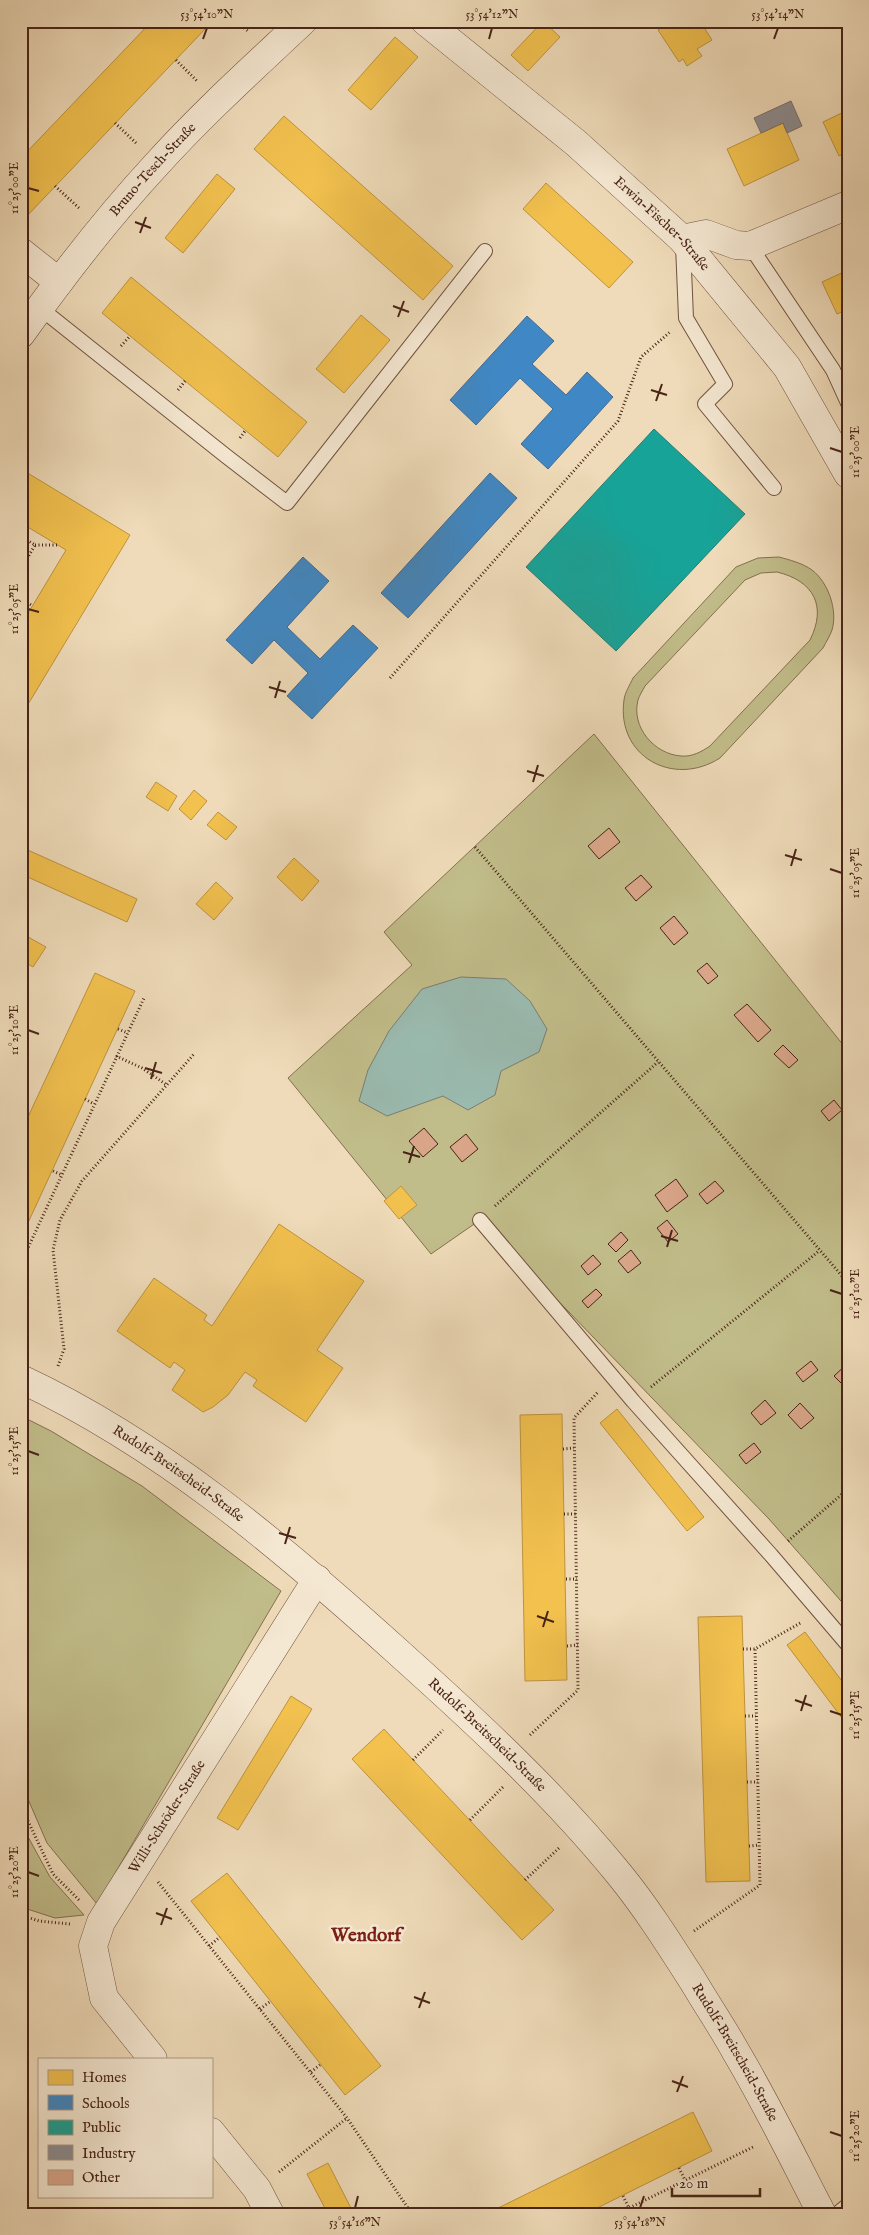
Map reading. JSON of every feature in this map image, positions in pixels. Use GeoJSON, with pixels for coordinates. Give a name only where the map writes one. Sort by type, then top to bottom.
{"type":"FeatureCollection","features":[{"type":"Feature","properties":{"kind":"street","name":"Bruno-Tesch-Straße"},"geometry":{"type":"LineString","coordinates":[[21,334],[101,227],[157,163],[217,102],[303,21]]}},
{"type":"Feature","properties":{"kind":"street","name":"Erwin-Fischer-Straße"},"geometry":{"type":"LineString","coordinates":[[425,21],[576,143],[682,239],[786,367],[848,474]]}},
{"type":"Feature","properties":{"kind":"street"},"geometry":{"type":"LineString","coordinates":[[682,239],[706,234],[736,245],[750,246],[848,205]]}},
{"type":"Feature","properties":{"kind":"street"},"geometry":{"type":"LineString","coordinates":[[21,252],[59,282]]}},
{"type":"Feature","properties":{"kind":"street","name":"Rudolf-Breitscheid-Straße"},"geometry":{"type":"LineString","coordinates":[[21,1379],[50,1392],[98,1419],[160,1458],[317,1579],[463,1710],[516,1761],[620,1875],[671,1947],[736,2051],[822,2214]]}},
{"type":"Feature","properties":{"kind":"street","name":"Willi-Schröder-Straße"},"geometry":{"type":"LineString","coordinates":[[152,2058],[104,1998],[93,1946],[101,1922],[317,1579]]}},
{"type":"Feature","properties":{"kind":"street"},"geometry":{"type":"LineString","coordinates":[[212,2133],[257,2189],[270,2214]]}},
{"type":"Feature","properties":{"kind":"lane"},"geometry":{"type":"LineString","coordinates":[[682,239],[686,318],[724,384],[705,404],[774,488]]}},
{"type":"Feature","properties":{"kind":"lane"},"geometry":{"type":"LineString","coordinates":[[750,246],[833,370],[848,402]]}},
{"type":"Feature","properties":{"kind":"lane"},"geometry":{"type":"LineString","coordinates":[[40,308],[287,503],[485,251]]}},
{"type":"Feature","properties":{"kind":"lane"},"geometry":{"type":"LineString","coordinates":[[480,1220],[633,1401],[771,1555],[848,1645]]}},
{"type":"Feature","properties":{"kind":"lane"},"geometry":{"type":"LineString","coordinates":[[837,2214],[848,2205]]}},
{"type":"Feature","properties":{"kind":"path"},"geometry":{"type":"LineString","coordinates":[[55,186],[101,227]]}},
{"type":"Feature","properties":{"kind":"path"},"geometry":{"type":"LineString","coordinates":[[390,678],[618,421],[641,357],[686,318]]}},
{"type":"Feature","properties":{"kind":"path"},"geometry":{"type":"LineString","coordinates":[[21,536],[35,545],[58,546]]}},
{"type":"Feature","properties":{"kind":"path"},"geometry":{"type":"LineString","coordinates":[[21,569],[35,545]]}},
{"type":"Feature","properties":{"kind":"path"},"geometry":{"type":"LineString","coordinates":[[21,599],[33,606]]}},
{"type":"Feature","properties":{"kind":"path"},"geometry":{"type":"LineString","coordinates":[[475,846],[848,1283]]}},
{"type":"Feature","properties":{"kind":"path"},"geometry":{"type":"LineString","coordinates":[[21,1263],[144,998]]}},
{"type":"Feature","properties":{"kind":"path"},"geometry":{"type":"LineString","coordinates":[[118,1028],[128,1033]]}},
{"type":"Feature","properties":{"kind":"path"},"geometry":{"type":"LineString","coordinates":[[50,1392],[64,1349],[53,1250],[60,1220],[82,1180],[194,1054]]}},
{"type":"Feature","properties":{"kind":"path"},"geometry":{"type":"LineString","coordinates":[[116,1056],[142,1068],[167,1085]]}},
{"type":"Feature","properties":{"kind":"path"},"geometry":{"type":"LineString","coordinates":[[480,1220],[658,1062]]}},
{"type":"Feature","properties":{"kind":"path"},"geometry":{"type":"LineString","coordinates":[[85,1100],[94,1104]]}},
{"type":"Feature","properties":{"kind":"path"},"geometry":{"type":"LineString","coordinates":[[53,1170],[62,1175]]}},
{"type":"Feature","properties":{"kind":"path"},"geometry":{"type":"LineString","coordinates":[[21,1242],[29,1245]]}},
{"type":"Feature","properties":{"kind":"path"},"geometry":{"type":"LineString","coordinates":[[633,1401],[819,1251]]}},
{"type":"Feature","properties":{"kind":"path"},"geometry":{"type":"LineString","coordinates":[[470,1820],[516,1761],[578,1690],[574,1418],[612,1376]]}},
{"type":"Feature","properties":{"kind":"path"},"geometry":{"type":"LineString","coordinates":[[563,1448],[574,1448]]}},
{"type":"Feature","properties":{"kind":"path"},"geometry":{"type":"LineString","coordinates":[[771,1555],[848,1489]]}},
{"type":"Feature","properties":{"kind":"path"},"geometry":{"type":"LineString","coordinates":[[564,1514],[576,1514]]}},
{"type":"Feature","properties":{"kind":"path"},"geometry":{"type":"LineString","coordinates":[[566,1579],[577,1579]]}},
{"type":"Feature","properties":{"kind":"path"},"geometry":{"type":"LineString","coordinates":[[743,1649],[755,1649],[820,1612]]}},
{"type":"Feature","properties":{"kind":"path"},"geometry":{"type":"LineString","coordinates":[[567,1646],[578,1646]]}},
{"type":"Feature","properties":{"kind":"path"},"geometry":{"type":"LineString","coordinates":[[671,1947],[760,1885],[755,1649]]}},
{"type":"Feature","properties":{"kind":"path"},"geometry":{"type":"LineString","coordinates":[[413,1760],[463,1710]]}},
{"type":"Feature","properties":{"kind":"path"},"geometry":{"type":"LineString","coordinates":[[745,1716],[756,1716]]}},
{"type":"Feature","properties":{"kind":"path"},"geometry":{"type":"LineString","coordinates":[[747,1782],[758,1782]]}},
{"type":"Feature","properties":{"kind":"path"},"geometry":{"type":"LineString","coordinates":[[21,1801],[27,1819],[53,1874],[101,1922]]}},
{"type":"Feature","properties":{"kind":"path"},"geometry":{"type":"LineString","coordinates":[[526,1880],[579,1828]]}},
{"type":"Feature","properties":{"kind":"path"},"geometry":{"type":"LineString","coordinates":[[749,1846],[759,1845]]}},
{"type":"Feature","properties":{"kind":"path"},"geometry":{"type":"LineString","coordinates":[[141,1860],[347,2118],[412,2214]]}},
{"type":"Feature","properties":{"kind":"path"},"geometry":{"type":"LineString","coordinates":[[21,1915],[39,1920],[86,1926],[101,1922]]}},
{"type":"Feature","properties":{"kind":"path"},"geometry":{"type":"LineString","coordinates":[[209,1946],[220,1937]]}},
{"type":"Feature","properties":{"kind":"path"},"geometry":{"type":"LineString","coordinates":[[260,2009],[271,2000]]}},
{"type":"Feature","properties":{"kind":"path"},"geometry":{"type":"LineString","coordinates":[[311,2072],[321,2064]]}},
{"type":"Feature","properties":{"kind":"path"},"geometry":{"type":"LineString","coordinates":[[257,2189],[347,2118]]}},
{"type":"Feature","properties":{"kind":"path"},"geometry":{"type":"LineString","coordinates":[[617,2214],[780,2133]]}},
{"type":"Feature","properties":{"kind":"path"},"geometry":{"type":"LineString","coordinates":[[679,2168],[685,2180]]}},
{"type":"Feature","properties":{"kind":"path"},"geometry":{"type":"LineString","coordinates":[[623,2196],[629,2208]]}},
{"type":"Feature","properties":{"kind":"shaded area"},"geometry":{"type":"Polygon","coordinates":[[[779,557],[787,559],[804,565],[818,575],[827,589],[833,605],[834,622],[829,637],[823,648],[720,758],[702,766],[684,769],[667,768],[651,761],[638,751],[629,737],[624,720],[626,691],[633,678],[736,567],[758,558],[779,557]],[[777,572],[761,573],[745,580],[645,686],[638,700],[638,720],[641,729],[654,745],[671,754],[681,756],[696,754],[710,746],[810,640],[815,628],[817,606],[814,597],[808,589],[790,576],[777,572]]]}},
{"type":"Feature","properties":{"kind":"shaded area"},"geometry":{"type":"Polygon","coordinates":[[[594,734],[848,1051],[848,1609],[769,1519],[480,1220],[431,1254],[288,1078],[412,965],[384,932],[594,734]]]}},
{"type":"Feature","properties":{"kind":"shaded area"},"geometry":{"type":"Polygon","coordinates":[[[21,1416],[51,1431],[142,1486],[281,1591],[97,1904],[47,1843],[21,1783],[21,1416]]]}},
{"type":"Feature","properties":{"kind":"shaded area"},"geometry":{"type":"Polygon","coordinates":[[[21,1824],[50,1877],[84,1915],[55,1918],[21,1907],[21,1824]]]}},
{"type":"Feature","properties":{"kind":"water"},"geometry":{"type":"Polygon","coordinates":[[[461,977],[506,979],[530,1001],[547,1029],[539,1052],[501,1071],[495,1095],[468,1110],[443,1096],[387,1116],[359,1101],[368,1070],[389,1031],[422,989],[461,977]]]}},
{"type":"Feature","properties":{"kind":"building: Homes"},"geometry":{"type":"Polygon","coordinates":[[[152,21],[203,21],[208,26],[26,217],[21,212],[21,158],[152,21]]]}},
{"type":"Feature","properties":{"kind":"building: Homes"},"geometry":{"type":"Polygon","coordinates":[[[488,21],[502,21],[497,28],[488,21]]]}},
{"type":"Feature","properties":{"kind":"building: Homes"},"geometry":{"type":"Polygon","coordinates":[[[543,21],[560,37],[528,71],[511,55],[543,21]]]}},
{"type":"Feature","properties":{"kind":"building: Homes"},"geometry":{"type":"Polygon","coordinates":[[[670,21],[700,21],[712,40],[697,49],[702,56],[687,66],[683,59],[679,62],[658,30],[670,21]]]}},
{"type":"Feature","properties":{"kind":"building: Homes"},"geometry":{"type":"Polygon","coordinates":[[[395,37],[418,57],[371,110],[348,90],[395,37]]]}},
{"type":"Feature","properties":{"kind":"building: Homes"},"geometry":{"type":"Polygon","coordinates":[[[848,110],[848,152],[839,156],[823,122],[848,110]]]}},
{"type":"Feature","properties":{"kind":"building: Homes"},"geometry":{"type":"Polygon","coordinates":[[[284,116],[453,266],[423,300],[254,149],[284,116]]]}},
{"type":"Feature","properties":{"kind":"building: Homes"},"geometry":{"type":"Polygon","coordinates":[[[783,123],[799,160],[744,186],[727,149],[783,123]]]}},
{"type":"Feature","properties":{"kind":"building: Homes"},"geometry":{"type":"Polygon","coordinates":[[[217,174],[235,189],[183,253],[165,238],[217,174]]]}},
{"type":"Feature","properties":{"kind":"building: Homes"},"geometry":{"type":"Polygon","coordinates":[[[546,183],[633,262],[609,288],[523,209],[546,183]]]}},
{"type":"Feature","properties":{"kind":"building: Homes"},"geometry":{"type":"Polygon","coordinates":[[[848,270],[848,309],[837,314],[822,282],[848,270]]]}},
{"type":"Feature","properties":{"kind":"building: Homes"},"geometry":{"type":"Polygon","coordinates":[[[131,277],[307,422],[278,457],[102,313],[131,277]]]}},
{"type":"Feature","properties":{"kind":"building: Homes"},"geometry":{"type":"Polygon","coordinates":[[[361,315],[390,340],[344,393],[316,369],[361,315]]]}},
{"type":"Feature","properties":{"kind":"building: Homes"},"geometry":{"type":"Polygon","coordinates":[[[21,469],[130,535],[21,716],[21,625],[66,550],[21,523],[21,469]]]}},
{"type":"Feature","properties":{"kind":"building: Homes"},"geometry":{"type":"Polygon","coordinates":[[[156,782],[177,796],[168,811],[146,797],[156,782]]]}},
{"type":"Feature","properties":{"kind":"building: Homes"},"geometry":{"type":"Polygon","coordinates":[[[194,790],[207,801],[191,820],[179,809],[194,790]]]}},
{"type":"Feature","properties":{"kind":"building: Homes"},"geometry":{"type":"Polygon","coordinates":[[[218,812],[237,827],[226,840],[207,825],[218,812]]]}},
{"type":"Feature","properties":{"kind":"building: Homes"},"geometry":{"type":"Polygon","coordinates":[[[21,847],[137,899],[127,922],[21,874],[21,847]]]}},
{"type":"Feature","properties":{"kind":"building: Homes"},"geometry":{"type":"Polygon","coordinates":[[[294,858],[319,881],[302,901],[277,877],[294,858]]]}},
{"type":"Feature","properties":{"kind":"building: Homes"},"geometry":{"type":"Polygon","coordinates":[[[216,882],[233,898],[214,920],[196,904],[216,882]]]}},
{"type":"Feature","properties":{"kind":"building: Homes"},"geometry":{"type":"Polygon","coordinates":[[[21,933],[46,947],[33,967],[21,960],[21,933]]]}},
{"type":"Feature","properties":{"kind":"building: Homes"},"geometry":{"type":"Polygon","coordinates":[[[95,973],[135,991],[21,1238],[21,1132],[95,973]]]}},
{"type":"Feature","properties":{"kind":"building: Homes"},"geometry":{"type":"Polygon","coordinates":[[[401,1186],[417,1205],[399,1219],[384,1201],[401,1186]]]}},
{"type":"Feature","properties":{"kind":"building: Homes"},"geometry":{"type":"Polygon","coordinates":[[[279,1224],[364,1281],[317,1350],[343,1368],[306,1422],[253,1386],[257,1380],[245,1372],[228,1395],[203,1412],[172,1390],[185,1370],[174,1362],[170,1368],[117,1331],[154,1278],[207,1315],[204,1320],[212,1326],[279,1224]]]}},
{"type":"Feature","properties":{"kind":"building: Homes"},"geometry":{"type":"Polygon","coordinates":[[[617,1409],[704,1517],[687,1531],[600,1423],[617,1409]]]}},
{"type":"Feature","properties":{"kind":"building: Homes"},"geometry":{"type":"Polygon","coordinates":[[[562,1414],[567,1680],[525,1681],[520,1415],[562,1414]]]}},
{"type":"Feature","properties":{"kind":"building: Homes"},"geometry":{"type":"Polygon","coordinates":[[[742,1616],[750,1881],[706,1882],[698,1617],[742,1616]]]}},
{"type":"Feature","properties":{"kind":"building: Homes"},"geometry":{"type":"Polygon","coordinates":[[[805,1632],[848,1689],[848,1726],[787,1645],[805,1632]]]}},
{"type":"Feature","properties":{"kind":"building: Homes"},"geometry":{"type":"Polygon","coordinates":[[[291,1696],[312,1709],[238,1830],[217,1818],[291,1696]]]}},
{"type":"Feature","properties":{"kind":"building: Homes"},"geometry":{"type":"Polygon","coordinates":[[[384,1729],[554,1910],[522,1940],[352,1759],[384,1729]]]}},
{"type":"Feature","properties":{"kind":"building: Homes"},"geometry":{"type":"Polygon","coordinates":[[[227,1873],[381,2066],[345,2095],[191,1901],[227,1873]]]}},
{"type":"Feature","properties":{"kind":"building: Homes"},"geometry":{"type":"Polygon","coordinates":[[[693,2112],[712,2151],[585,2214],[486,2214],[693,2112]]]}},
{"type":"Feature","properties":{"kind":"building: Homes"},"geometry":{"type":"Polygon","coordinates":[[[328,2163],[354,2214],[328,2214],[307,2174],[328,2163]]]}},
{"type":"Feature","properties":{"kind":"building: Schools"},"geometry":{"type":"Polygon","coordinates":[[[527,316],[554,341],[532,364],[566,395],[587,372],[613,397],[548,469],[521,444],[553,409],[520,378],[476,425],[450,400],[527,316]]]}},
{"type":"Feature","properties":{"kind":"building: Schools"},"geometry":{"type":"Polygon","coordinates":[[[490,473],[517,498],[408,618],[381,593],[490,473]]]}},
{"type":"Feature","properties":{"kind":"building: Schools"},"geometry":{"type":"Polygon","coordinates":[[[303,557],[329,581],[287,627],[320,659],[353,625],[378,648],[312,719],[287,696],[308,673],[274,640],[252,664],[226,640],[303,557]]]}},
{"type":"Feature","properties":{"kind":"building: Public"},"geometry":{"type":"Polygon","coordinates":[[[654,429],[745,514],[616,651],[526,567],[654,429]]]}},
{"type":"Feature","properties":{"kind":"building: Industry"},"geometry":{"type":"Polygon","coordinates":[[[791,101],[802,126],[787,133],[783,123],[761,133],[754,118],[791,101]]]}},
{"type":"Feature","properties":{"kind":"building: Other"},"geometry":{"type":"Polygon","coordinates":[[[609,828],[620,842],[599,859],[588,846],[609,828]]]}},
{"type":"Feature","properties":{"kind":"building: Other"},"geometry":{"type":"Polygon","coordinates":[[[641,875],[652,887],[636,901],[625,888],[641,875]]]}},
{"type":"Feature","properties":{"kind":"building: Other"},"geometry":{"type":"Polygon","coordinates":[[[674,916],[688,933],[674,945],[660,928],[674,916]]]}},
{"type":"Feature","properties":{"kind":"building: Other"},"geometry":{"type":"Polygon","coordinates":[[[707,963],[718,976],[708,984],[697,971],[707,963]]]}},
{"type":"Feature","properties":{"kind":"building: Other"},"geometry":{"type":"Polygon","coordinates":[[[747,1004],[771,1030],[758,1042],[734,1015],[747,1004]]]}},
{"type":"Feature","properties":{"kind":"building: Other"},"geometry":{"type":"Polygon","coordinates":[[[783,1045],[798,1060],[789,1068],[774,1054],[783,1045]]]}},
{"type":"Feature","properties":{"kind":"building: Other"},"geometry":{"type":"Polygon","coordinates":[[[834,1100],[842,1110],[829,1121],[821,1111],[834,1100]]]}},
{"type":"Feature","properties":{"kind":"building: Other"},"geometry":{"type":"Polygon","coordinates":[[[424,1128],[438,1144],[423,1157],[409,1141],[424,1128]]]}},
{"type":"Feature","properties":{"kind":"building: Other"},"geometry":{"type":"Polygon","coordinates":[[[466,1134],[478,1149],[462,1162],[450,1147],[466,1134]]]}},
{"type":"Feature","properties":{"kind":"building: Other"},"geometry":{"type":"Polygon","coordinates":[[[676,1179],[688,1196],[667,1212],[655,1195],[676,1179]]]}},
{"type":"Feature","properties":{"kind":"building: Other"},"geometry":{"type":"Polygon","coordinates":[[[715,1181],[724,1191],[707,1204],[699,1194],[715,1181]]]}},
{"type":"Feature","properties":{"kind":"building: Other"},"geometry":{"type":"Polygon","coordinates":[[[667,1220],[678,1234],[668,1242],[657,1228],[667,1220]]]}},
{"type":"Feature","properties":{"kind":"building: Other"},"geometry":{"type":"Polygon","coordinates":[[[621,1232],[628,1240],[616,1252],[608,1244],[621,1232]]]}},
{"type":"Feature","properties":{"kind":"building: Other"},"geometry":{"type":"Polygon","coordinates":[[[631,1250],[641,1263],[628,1273],[618,1261],[631,1250]]]}},
{"type":"Feature","properties":{"kind":"building: Other"},"geometry":{"type":"Polygon","coordinates":[[[593,1255],[601,1264],[588,1275],[581,1266],[593,1255]]]}},
{"type":"Feature","properties":{"kind":"building: Other"},"geometry":{"type":"Polygon","coordinates":[[[596,1289],[602,1295],[588,1308],[582,1301],[596,1289]]]}},
{"type":"Feature","properties":{"kind":"building: Other"},"geometry":{"type":"Polygon","coordinates":[[[811,1361],[818,1370],[803,1382],[796,1373],[811,1361]]]}},
{"type":"Feature","properties":{"kind":"building: Other"},"geometry":{"type":"Polygon","coordinates":[[[848,1363],[848,1384],[845,1387],[834,1376],[848,1363]]]}},
{"type":"Feature","properties":{"kind":"building: Other"},"geometry":{"type":"Polygon","coordinates":[[[765,1400],[776,1413],[761,1425],[751,1413],[765,1400]]]}},
{"type":"Feature","properties":{"kind":"building: Other"},"geometry":{"type":"Polygon","coordinates":[[[800,1403],[814,1418],[801,1429],[788,1415],[800,1403]]]}},
{"type":"Feature","properties":{"kind":"building: Other"},"geometry":{"type":"Polygon","coordinates":[[[754,1443],[761,1452],[746,1464],[739,1455],[754,1443]]]}},
{"type":"Feature","properties":{"kind":"district","name":"Wendorf"},"geometry":{"type":"Point","coordinates":[366,1936]}}]}
